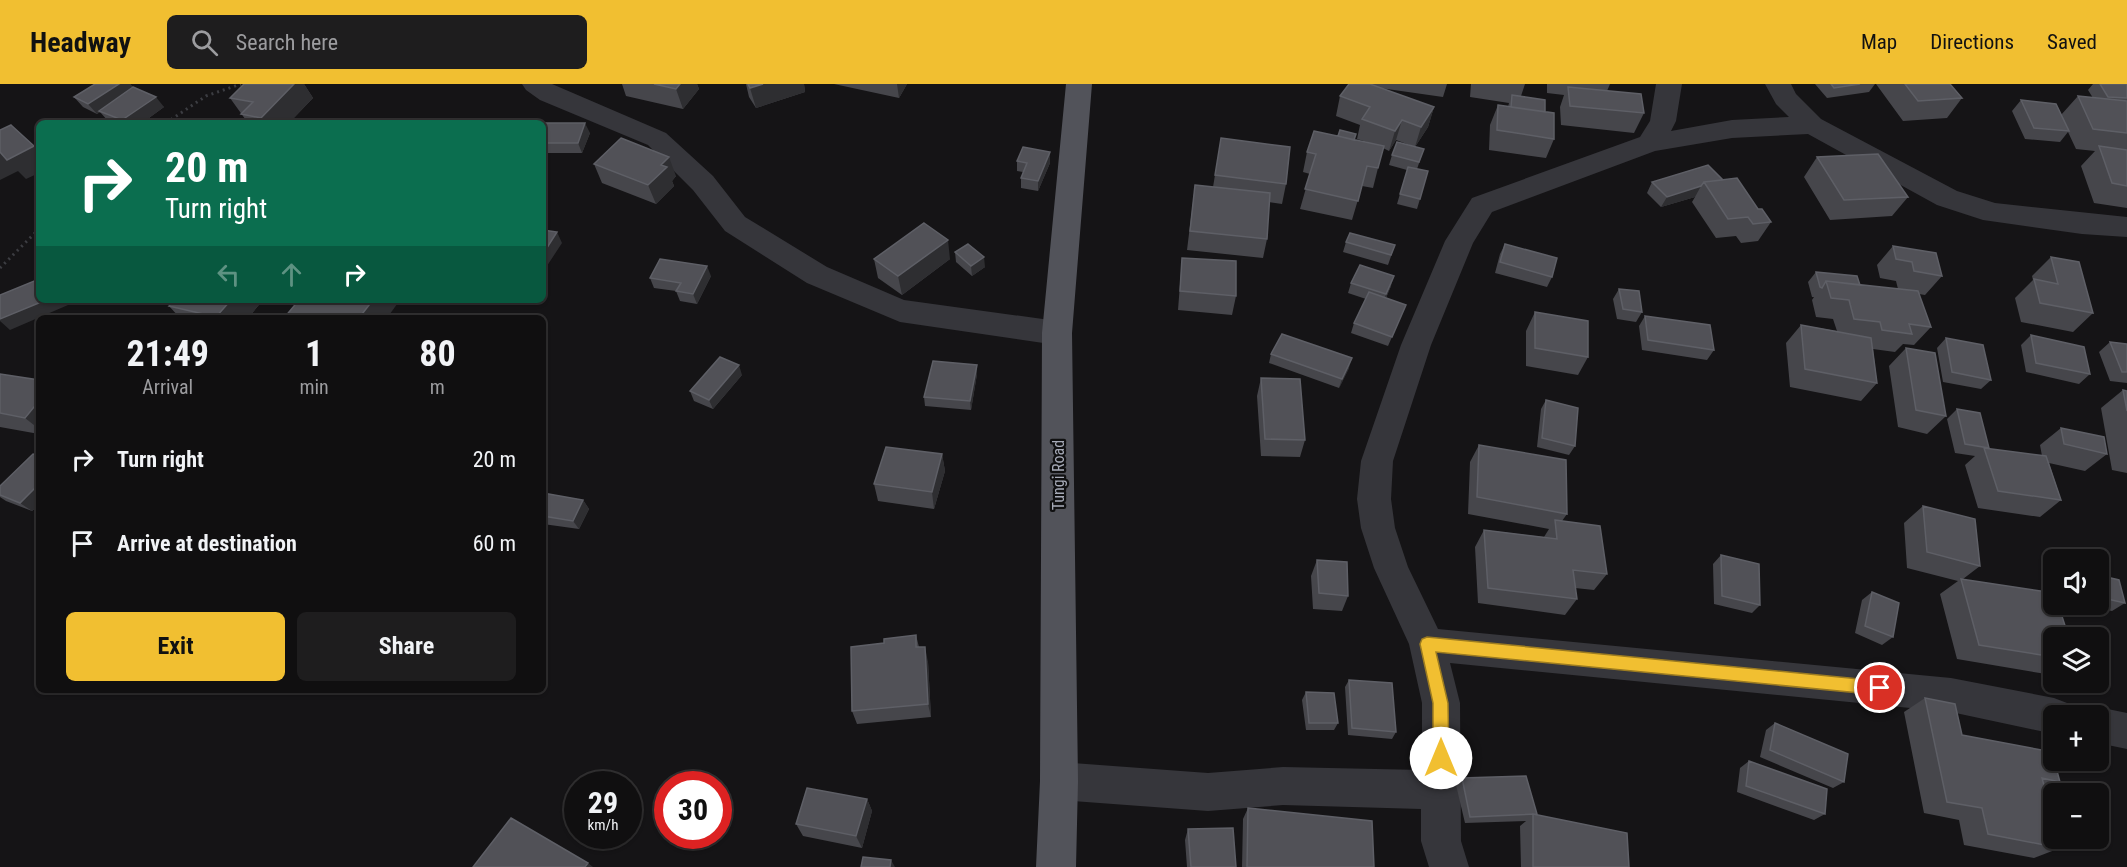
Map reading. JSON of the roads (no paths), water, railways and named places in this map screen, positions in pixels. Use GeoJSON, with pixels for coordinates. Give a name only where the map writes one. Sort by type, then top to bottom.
{"type":"FeatureCollection","features":[{"type":"Feature","properties":{"kind":"main road","name":"Tungi Road"},"geometry":{"type":"LineString","coordinates":[[1056,867],[1059,781],[1057,333],[1079,84]]}},
{"type":"Feature","properties":{"kind":"street"},"geometry":{"type":"LineString","coordinates":[[535,84],[549,94],[657,139],[703,183],[735,224],[817,275],[900,310],[1057,333]]}},
{"type":"Feature","properties":{"kind":"street"},"geometry":{"type":"LineString","coordinates":[[1650,143],[1663,121],[1669,84]]}},
{"type":"Feature","properties":{"kind":"street"},"geometry":{"type":"LineString","coordinates":[[1778,84],[1785,98],[1812,125],[1947,198],[1993,213],[2082,224],[2127,226]]}},
{"type":"Feature","properties":{"kind":"street"},"geometry":{"type":"LineString","coordinates":[[1449,867],[1441,841],[1441,703],[1427,644],[1391,568],[1378,528],[1374,499],[1377,461],[1416,345],[1459,241],[1482,206],[1650,143],[1732,129],[1812,125]]}},
{"type":"Feature","properties":{"kind":"street"},"geometry":{"type":"LineString","coordinates":[[1427,644],[1951,695],[2043,714]]}},
{"type":"Feature","properties":{"kind":"street"},"geometry":{"type":"LineString","coordinates":[[2109,727],[2127,731]]}},
{"type":"Feature","properties":{"kind":"street"},"geometry":{"type":"LineString","coordinates":[[1059,781],[1209,792],[1283,786],[1440,790]]}}]}
